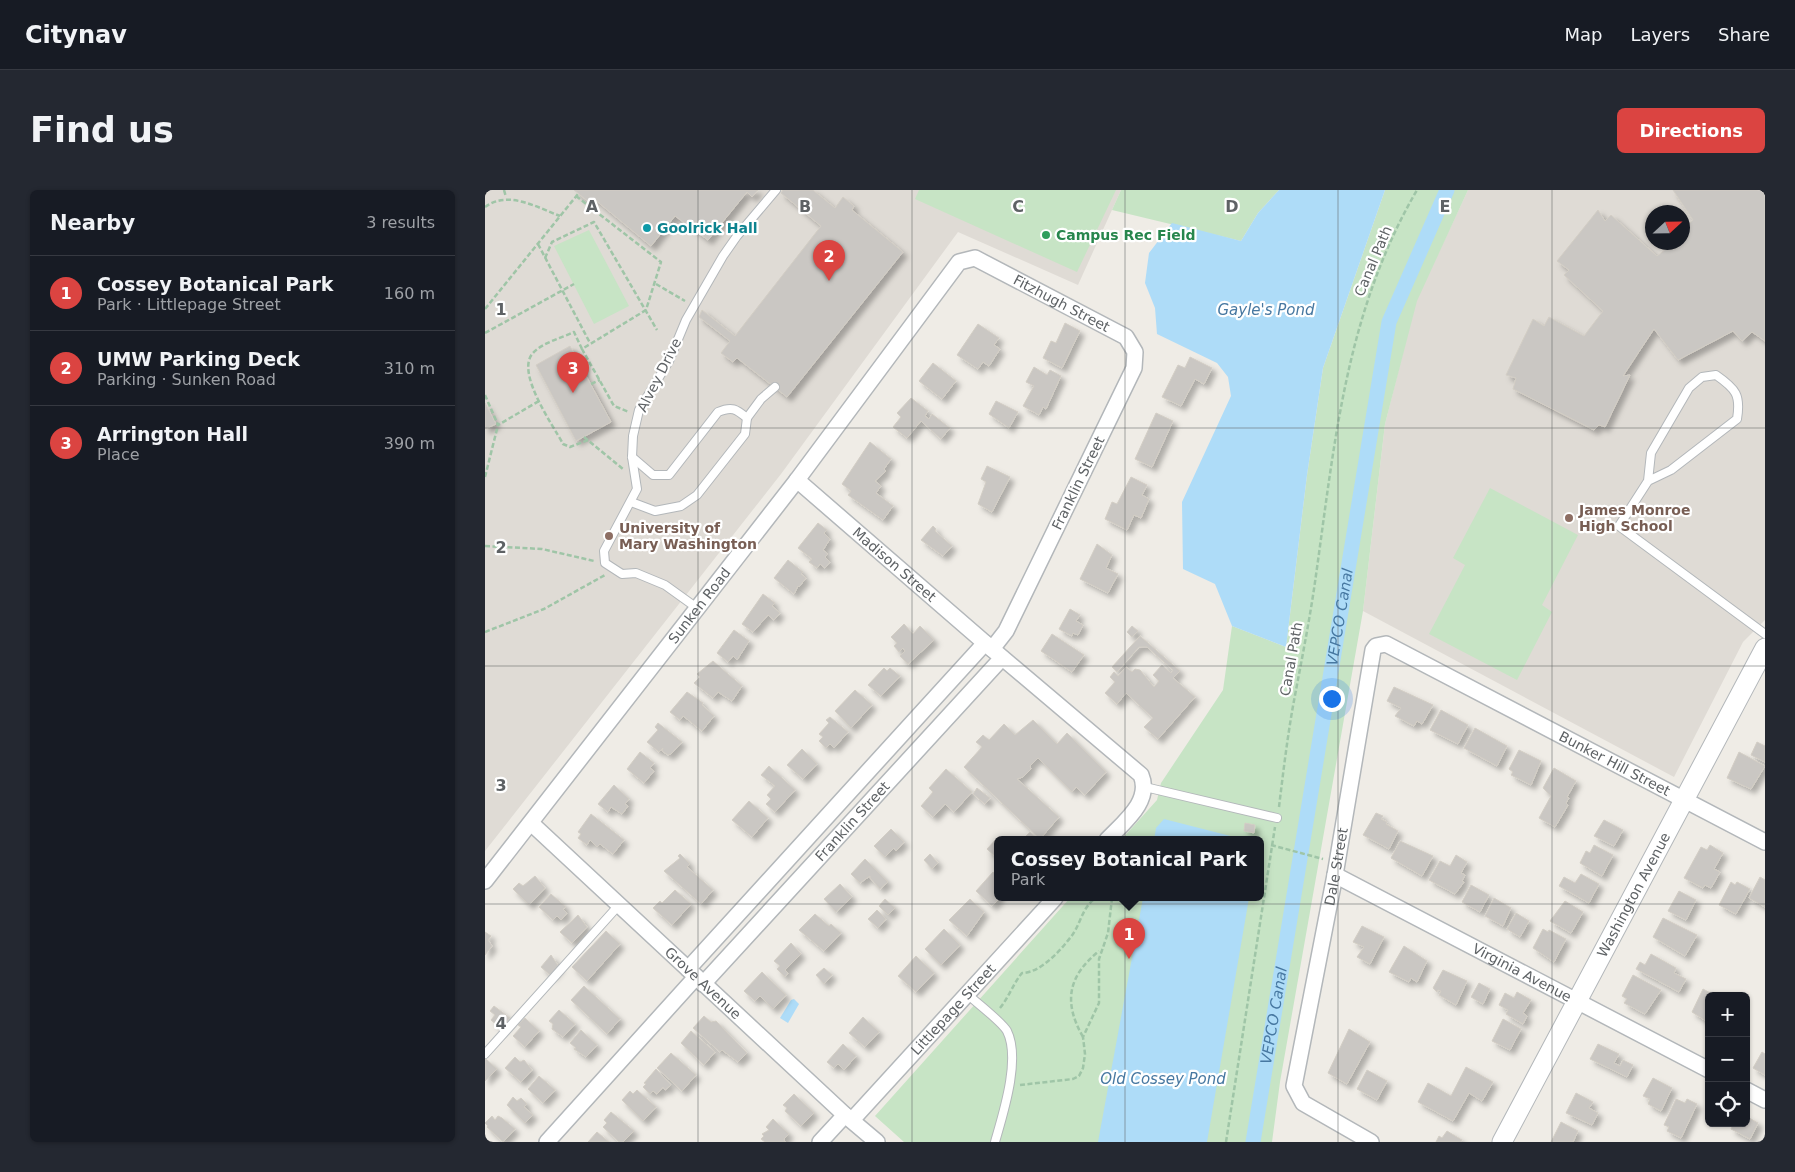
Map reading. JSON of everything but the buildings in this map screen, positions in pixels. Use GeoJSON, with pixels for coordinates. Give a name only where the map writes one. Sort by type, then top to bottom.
{"type":"FeatureCollection","features":[{"type":"Feature","properties":{"kind":"street","name":"Fitzhugh Street"},"geometry":{"type":"LineString","coordinates":[[966,258],[981,260],[1126,337],[1135,352],[1134,368]]}},
{"type":"Feature","properties":{"kind":"street","name":"Sunken Road"},"geometry":{"type":"LineString","coordinates":[[485,881],[797,480],[959,262],[966,258]]}},
{"type":"Feature","properties":{"kind":"street","name":"Franklin Street"},"geometry":{"type":"LineString","coordinates":[[696,977],[993,650],[1006,631],[1134,368]]}},
{"type":"Feature","properties":{"kind":"street","name":"Madison Street"},"geometry":{"type":"LineString","coordinates":[[797,480],[993,650]]}},
{"type":"Feature","properties":{"kind":"street","name":"Dale Street"},"geometry":{"type":"LineString","coordinates":[[1371,1142],[1303,1103],[1295,1086],[1336,869],[1373,650],[1376,646],[1386,644],[1463,684]]}},
{"type":"Feature","properties":{"kind":"street","name":"Washington Avenue"},"geometry":{"type":"LineString","coordinates":[[1502,1142],[1765,648]]}},
{"type":"Feature","properties":{"kind":"street","name":"Franklin Street"},"geometry":{"type":"LineString","coordinates":[[547,1142],[993,650]]}},
{"type":"Feature","properties":{"kind":"street"},"geometry":{"type":"LineString","coordinates":[[993,650],[1141,775],[1145,787],[1142,800],[1110,836]]}},
{"type":"Feature","properties":{"kind":"street","name":"Bunker Hill Street"},"geometry":{"type":"LineString","coordinates":[[1463,684],[1765,842]]}},
{"type":"Feature","properties":{"kind":"street","name":"Grove Avenue"},"geometry":{"type":"LineString","coordinates":[[531,823],[848,1118],[877,1142]]}},
{"type":"Feature","properties":{"kind":"street","name":"Virginia Avenue"},"geometry":{"type":"LineString","coordinates":[[1336,869],[1705,1068]]}},
{"type":"Feature","properties":{"kind":"street","name":"Littlepage Street"},"geometry":{"type":"LineString","coordinates":[[820,1142],[848,1118],[967,994],[1052,901]]}},
{"type":"Feature","properties":{"kind":"street"},"geometry":{"type":"LineString","coordinates":[[1750,1092],[1765,1100]]}},
{"type":"Feature","properties":{"kind":"lane","name":"Alvey Drive"},"geometry":{"type":"LineString","coordinates":[[605,563],[604,551],[637,489],[632,457],[633,436],[646,396],[669,361],[695,306],[737,236],[776,190]]}},
{"type":"Feature","properties":{"kind":"lane"},"geometry":{"type":"LineString","coordinates":[[1648,481],[1671,470],[1737,419],[1740,401],[1732,386],[1716,375],[1702,377],[1689,388],[1651,454],[1648,481],[1619,526],[1765,634]]}},
{"type":"Feature","properties":{"kind":"lane"},"geometry":{"type":"LineString","coordinates":[[631,502],[655,511],[681,506],[697,495],[745,434],[747,418],[761,399],[775,387]]}},
{"type":"Feature","properties":{"kind":"lane"},"geometry":{"type":"LineString","coordinates":[[632,457],[653,475],[669,475],[718,412],[729,408],[735,409],[747,418]]}},
{"type":"Feature","properties":{"kind":"lane"},"geometry":{"type":"LineString","coordinates":[[605,563],[623,574],[636,574],[665,585],[697,608]]}},
{"type":"Feature","properties":{"kind":"lane"},"geometry":{"type":"LineString","coordinates":[[1145,787],[1277,818]]}},
{"type":"Feature","properties":{"kind":"lane"},"geometry":{"type":"LineString","coordinates":[[485,1054],[619,906]]}},
{"type":"Feature","properties":{"kind":"lane"},"geometry":{"type":"LineString","coordinates":[[967,994],[1007,1030],[1011,1062],[1008,1086],[995,1142]]}},
{"type":"Feature","properties":{"kind":"path"},"geometry":{"type":"LineString","coordinates":[[504,190],[506,197]]}},
{"type":"Feature","properties":{"kind":"path","name":"Canal Path"},"geometry":{"type":"LineString","coordinates":[[1226,1142],[1332,458],[1350,356],[1367,299],[1392,238],[1417,190]]}},
{"type":"Feature","properties":{"kind":"path"},"geometry":{"type":"LineString","coordinates":[[485,309],[577,195],[660,259],[661,262],[656,284],[646,310],[589,342],[582,349]]}},
{"type":"Feature","properties":{"kind":"path"},"geometry":{"type":"LineString","coordinates":[[485,207],[497,199],[506,197],[516,198],[560,216]]}},
{"type":"Feature","properties":{"kind":"path"},"geometry":{"type":"LineString","coordinates":[[545,258],[552,242],[594,222],[657,330]]}},
{"type":"Feature","properties":{"kind":"path"},"geometry":{"type":"LineString","coordinates":[[538,244],[589,342]]}},
{"type":"Feature","properties":{"kind":"path"},"geometry":{"type":"LineString","coordinates":[[485,334],[573,284]]}},
{"type":"Feature","properties":{"kind":"path"},"geometry":{"type":"LineString","coordinates":[[656,284],[695,306]]}},
{"type":"Feature","properties":{"kind":"path"},"geometry":{"type":"LineString","coordinates":[[588,440],[569,447],[563,444],[539,402],[527,375],[531,355],[537,349],[574,332],[614,406],[638,416]]}},
{"type":"Feature","properties":{"kind":"path"},"geometry":{"type":"LineString","coordinates":[[591,384],[600,380]]}},
{"type":"Feature","properties":{"kind":"path"},"geometry":{"type":"LineString","coordinates":[[485,395],[498,425],[485,478]]}},
{"type":"Feature","properties":{"kind":"path"},"geometry":{"type":"LineString","coordinates":[[498,425],[539,402]]}},
{"type":"Feature","properties":{"kind":"path"},"geometry":{"type":"LineString","coordinates":[[584,437],[637,480]]}},
{"type":"Feature","properties":{"kind":"path"},"geometry":{"type":"LineString","coordinates":[[485,546],[542,549],[605,563],[605,575],[544,609],[485,632]]}},
{"type":"Feature","properties":{"kind":"path"},"geometry":{"type":"LineString","coordinates":[[1271,845],[1336,869]]}},
{"type":"Feature","properties":{"kind":"path"},"geometry":{"type":"LineString","coordinates":[[993,1017],[1011,995],[1014,983],[1022,973],[1031,973],[1041,968],[1073,934],[1084,911],[1093,901]]}},
{"type":"Feature","properties":{"kind":"path"},"geometry":{"type":"LineString","coordinates":[[1083,1036],[1099,1003],[1100,950],[1108,933],[1112,901]]}},
{"type":"Feature","properties":{"kind":"path"},"geometry":{"type":"LineString","coordinates":[[1008,1086],[1057,1082],[1079,1076],[1083,1068],[1085,1054],[1083,1036],[1073,1020],[1071,1004],[1073,983],[1082,965],[1100,950]]}},
{"type":"Feature","properties":{"kind":"shaded area","name":"University of Mary Washington"},"geometry":{"type":"Polygon","coordinates":[[[485,190],[1121,190],[1078,285],[958,232],[781,474],[485,851],[485,190]]]}},
{"type":"Feature","properties":{"kind":"shaded area","name":"James Monroe High School"},"geometry":{"type":"Polygon","coordinates":[[[1468,190],[1765,190],[1765,620],[1743,642],[1674,777],[1363,611],[1385,424],[1416,301],[1468,190]]]}},
{"type":"Feature","properties":{"kind":"green space","name":"Campus Rec Field"},"geometry":{"type":"Polygon","coordinates":[[[919,190],[1116,190],[1077,272],[915,199],[919,190]]]}},
{"type":"Feature","properties":{"kind":"green space"},"geometry":{"type":"Polygon","coordinates":[[[1121,190],[1279,190],[1258,213],[1241,241],[1112,210],[1121,190]]]}},
{"type":"Feature","properties":{"kind":"green space"},"geometry":{"type":"Polygon","coordinates":[[[1385,190],[1468,190],[1417,301],[1385,424],[1363,611],[1280,1082],[1272,1142],[904,1142],[875,1116],[1067,901],[1264,901],[1264,836],[1125,836],[1157,800],[1161,783],[1223,690],[1232,626],[1286,647],[1307,475],[1323,368],[1385,190]]]}},
{"type":"Feature","properties":{"kind":"green space"},"geometry":{"type":"Polygon","coordinates":[[[589,230],[629,306],[594,324],[554,246],[589,230]]]}},
{"type":"Feature","properties":{"kind":"green space"},"geometry":{"type":"Polygon","coordinates":[[[1490,488],[1578,535],[1542,605],[1552,612],[1517,680],[1429,634],[1465,565],[1453,558],[1490,488]]]}},
{"type":"Feature","properties":{"kind":"water","name":"Gayle's Pond"},"geometry":{"type":"Polygon","coordinates":[[[1279,190],[1385,190],[1323,368],[1307,475],[1286,647],[1232,626],[1215,584],[1183,569],[1182,502],[1231,396],[1228,377],[1217,363],[1157,334],[1155,308],[1145,283],[1149,253],[1172,223],[1241,241],[1258,213],[1279,190]]]}},
{"type":"Feature","properties":{"kind":"water"},"geometry":{"type":"Polygon","coordinates":[[[1164,819],[1230,836],[1155,836],[1156,828],[1164,819]]]}},
{"type":"Feature","properties":{"kind":"water","name":"Old Cossey Pond"},"geometry":{"type":"Polygon","coordinates":[[[1142,901],[1248,901],[1207,1142],[1098,1142],[1142,901]]]}},
{"type":"Feature","properties":{"kind":"water"},"geometry":{"type":"Polygon","coordinates":[[[794,999],[799,1004],[788,1023],[780,1018],[791,1000],[794,999]]]}},
{"type":"Feature","properties":{"kind":"waterway","name":"VEPCO Canal"},"geometry":{"type":"LineString","coordinates":[[1253,1142],[1389,322],[1447,190]]}},
{"type":"Feature","properties":{"kind":"place","name":"Goolrick Hall"},"geometry":{"type":"Point","coordinates":[647,228]}},
{"type":"Feature","properties":{"kind":"place","name":"Campus Rec Field"},"geometry":{"type":"Point","coordinates":[1046,235]}},
{"type":"Feature","properties":{"kind":"place","name":"UMW Parking Deck"},"geometry":{"type":"Point","coordinates":[829,281]}},
{"type":"Feature","properties":{"kind":"place","name":"Arrington Hall"},"geometry":{"type":"Point","coordinates":[573,393]}},
{"type":"Feature","properties":{"kind":"place","name":"James Monroe High School"},"geometry":{"type":"Point","coordinates":[1569,518]}},
{"type":"Feature","properties":{"kind":"place","name":"University of Mary Washington"},"geometry":{"type":"Point","coordinates":[609,536]}},
{"type":"Feature","properties":{"kind":"place","name":"Cossey Botanical Park"},"geometry":{"type":"Point","coordinates":[1129,959]}}]}
